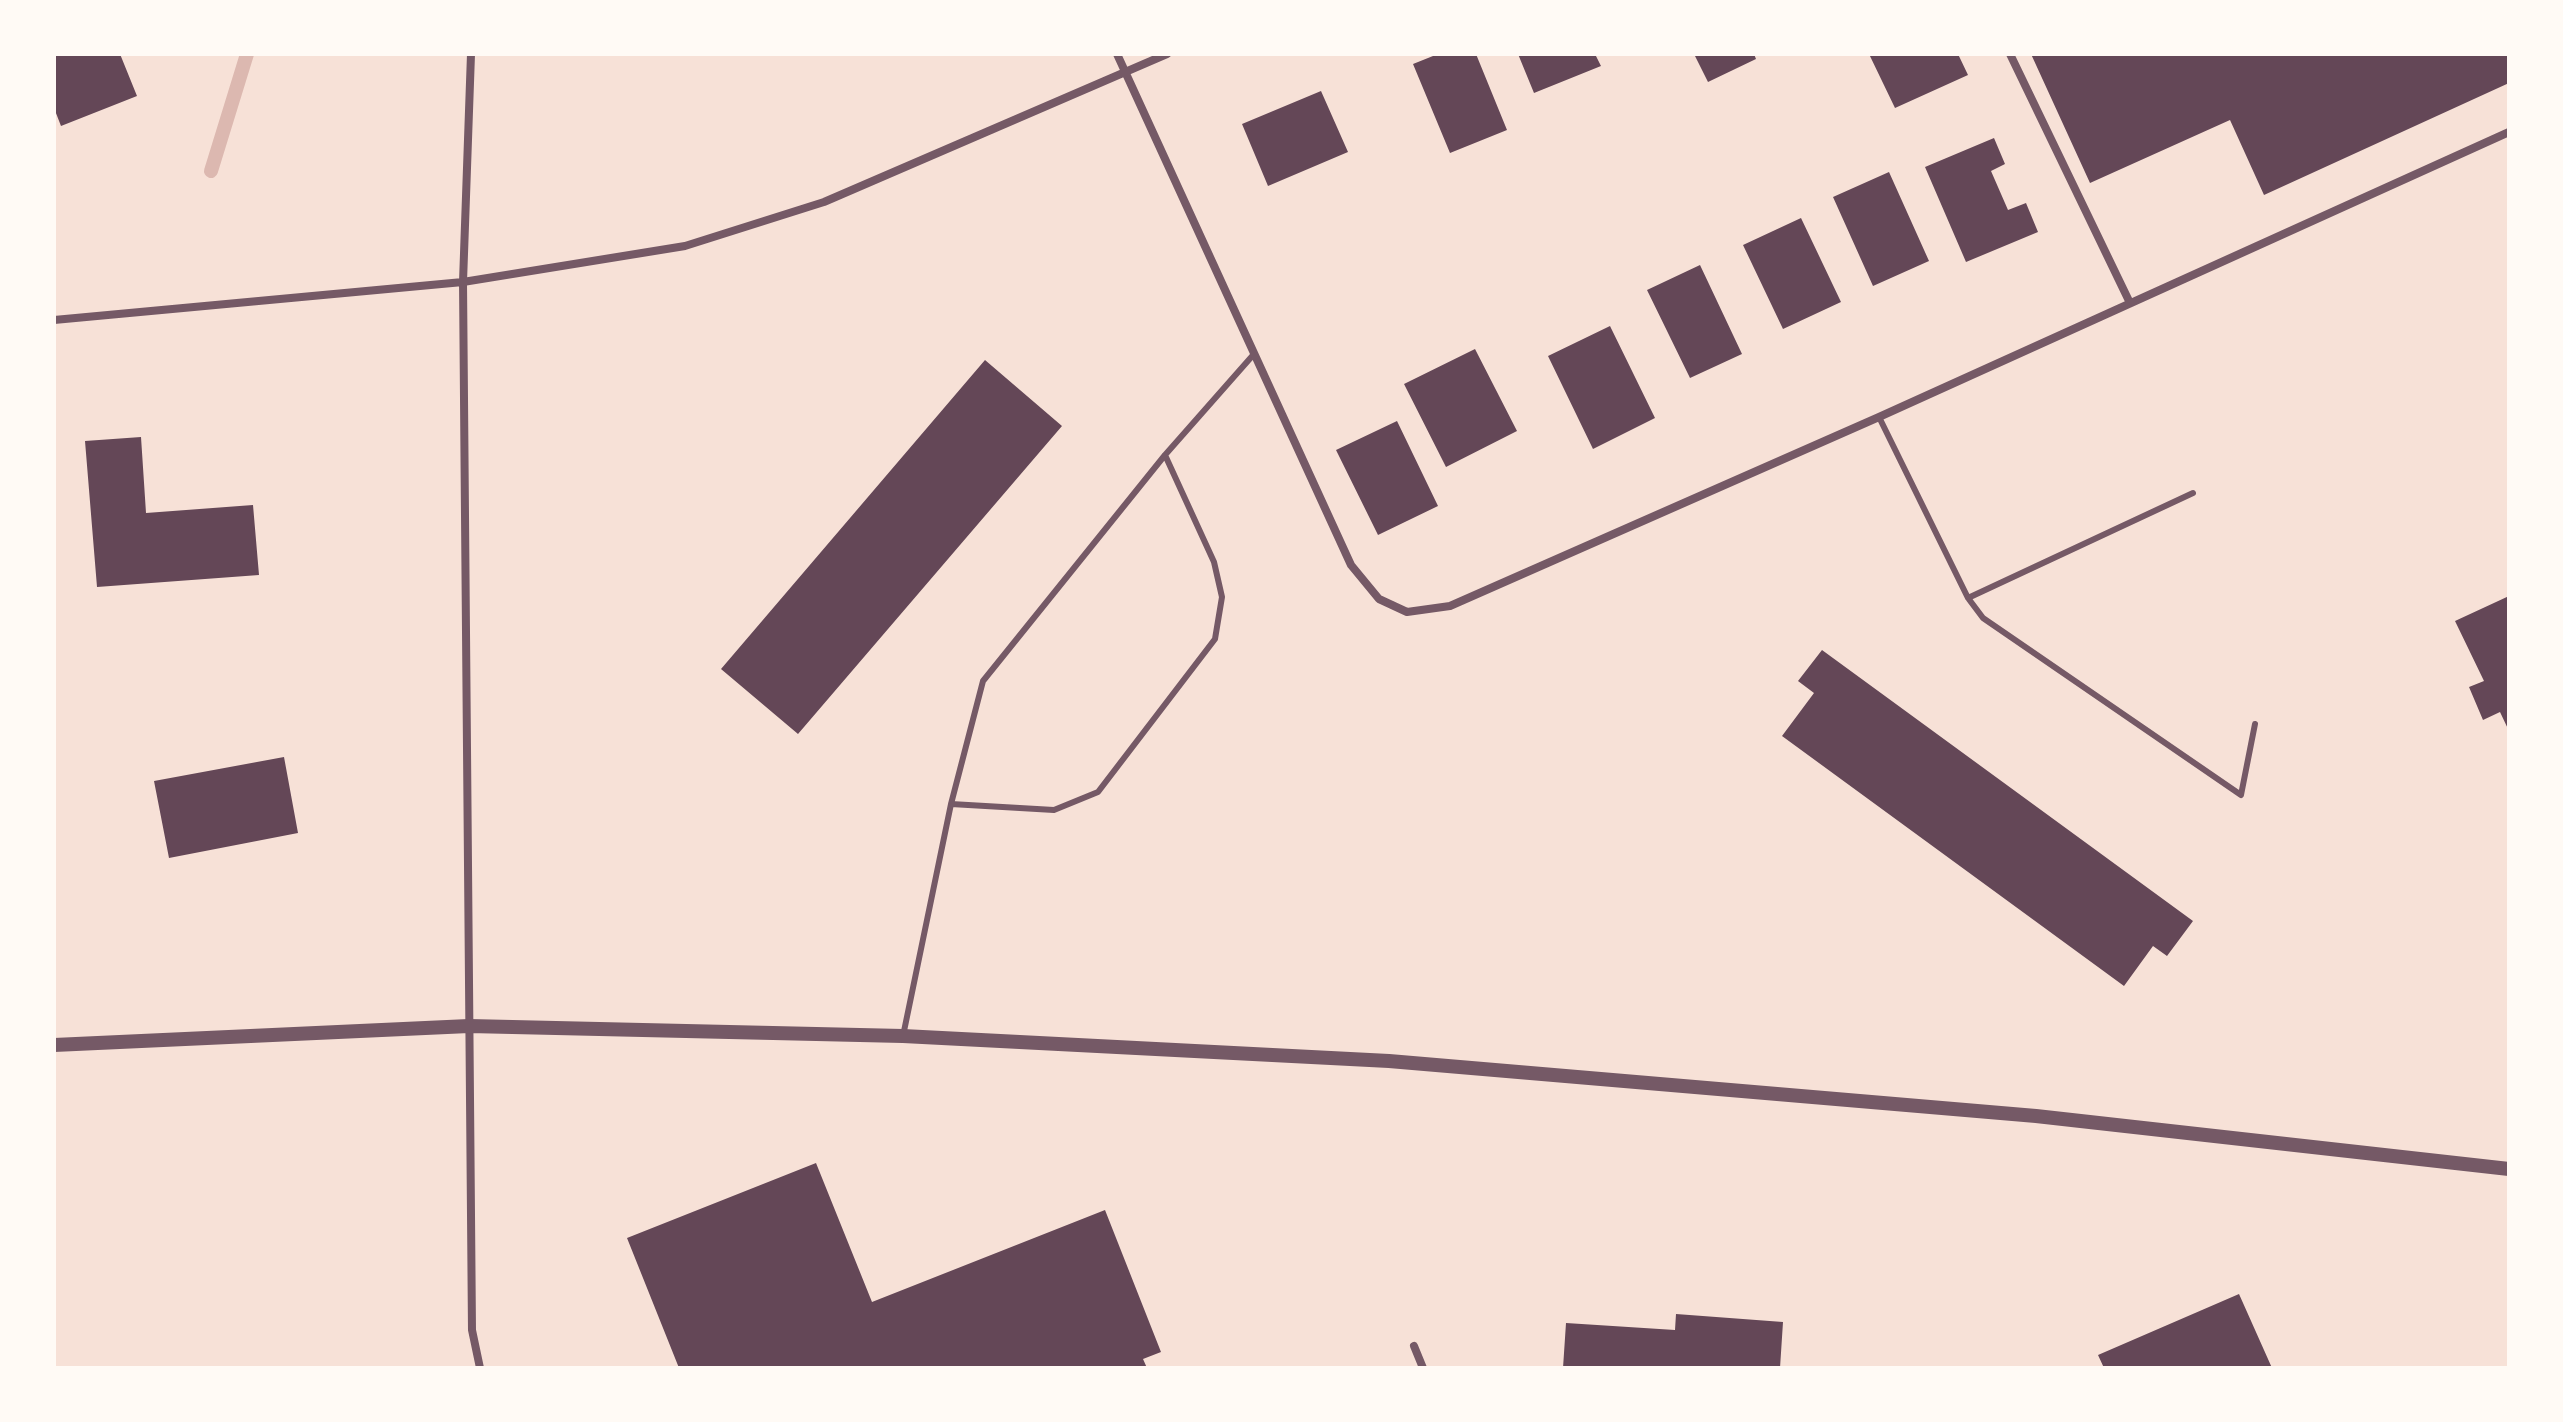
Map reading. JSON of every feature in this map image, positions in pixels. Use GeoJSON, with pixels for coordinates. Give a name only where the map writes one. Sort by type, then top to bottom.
{"type":"FeatureCollection","features":[{"type":"Feature","properties":{"kind":"street"},"geometry":{"type":"LineString","coordinates":[[471,54],[463,282],[472,1330],[480,1368]]}},
{"type":"Feature","properties":{"kind":"street"},"geometry":{"type":"LineString","coordinates":[[1117,54],[1351,565],[1379,599],[1407,612],[1450,606],[1879,417],[2509,132]]}},
{"type":"Feature","properties":{"kind":"street"},"geometry":{"type":"LineString","coordinates":[[54,320],[463,282],[685,246],[824,202],[1167,54]]}},
{"type":"Feature","properties":{"kind":"street"},"geometry":{"type":"LineString","coordinates":[[2010,54],[2130,303]]}},
{"type":"Feature","properties":{"kind":"street"},"geometry":{"type":"LineString","coordinates":[[54,1045],[469,1026],[903,1036],[1389,1061],[2036,1116],[2509,1169]]}},
{"type":"Feature","properties":{"kind":"street"},"geometry":{"type":"LineString","coordinates":[[1414,1346],[1423,1368]]}},
{"type":"Feature","properties":{"kind":"lane"},"geometry":{"type":"LineString","coordinates":[[903,1036],[951,804],[983,681],[1165,455],[1254,354]]}},
{"type":"Feature","properties":{"kind":"lane"},"geometry":{"type":"LineString","coordinates":[[1879,417],[1968,598],[1983,618],[2241,795],[2255,724]]}},
{"type":"Feature","properties":{"kind":"lane"},"geometry":{"type":"LineString","coordinates":[[951,804],[1054,810],[1098,792],[1215,639],[1222,597],[1214,562],[1165,455]]}},
{"type":"Feature","properties":{"kind":"lane"},"geometry":{"type":"LineString","coordinates":[[1968,598],[2193,493]]}},
{"type":"Feature","properties":{"kind":"building"},"geometry":{"type":"Polygon","coordinates":[[[54,54],[120,54],[137,96],[61,126],[54,108],[54,54]]]}},
{"type":"Feature","properties":{"kind":"building"},"geometry":{"type":"Polygon","coordinates":[[[1438,54],[1476,54],[1507,130],[1450,153],[1413,64],[1438,54]]]}},
{"type":"Feature","properties":{"kind":"building"},"geometry":{"type":"Polygon","coordinates":[[[1518,54],[1595,54],[1601,66],[1534,93],[1518,54]]]}},
{"type":"Feature","properties":{"kind":"building"},"geometry":{"type":"Polygon","coordinates":[[[1694,54],[1754,54],[1756,59],[1708,82],[1694,54]]]}},
{"type":"Feature","properties":{"kind":"building"},"geometry":{"type":"Polygon","coordinates":[[[1869,54],[1958,54],[1968,75],[1895,108],[1869,54]]]}},
{"type":"Feature","properties":{"kind":"building"},"geometry":{"type":"Polygon","coordinates":[[[2031,54],[2509,54],[2509,83],[2264,195],[2230,120],[2090,183],[2031,54]]]}},
{"type":"Feature","properties":{"kind":"building"},"geometry":{"type":"Polygon","coordinates":[[[1321,91],[1348,152],[1268,186],[1242,124],[1321,91]]]}},
{"type":"Feature","properties":{"kind":"building"},"geometry":{"type":"Polygon","coordinates":[[[1994,138],[2005,164],[1991,171],[2008,210],[2026,203],[2038,232],[1966,262],[1925,167],[1994,138]]]}},
{"type":"Feature","properties":{"kind":"building"},"geometry":{"type":"Polygon","coordinates":[[[1889,172],[1929,261],[1873,286],[1833,197],[1889,172]]]}},
{"type":"Feature","properties":{"kind":"building"},"geometry":{"type":"Polygon","coordinates":[[[1801,218],[1841,302],[1783,329],[1743,245],[1801,218]]]}},
{"type":"Feature","properties":{"kind":"building"},"geometry":{"type":"Polygon","coordinates":[[[1700,265],[1742,354],[1690,378],[1647,290],[1700,265]]]}},
{"type":"Feature","properties":{"kind":"building"},"geometry":{"type":"Polygon","coordinates":[[[1610,326],[1655,418],[1593,449],[1548,356],[1610,326]]]}},
{"type":"Feature","properties":{"kind":"building"},"geometry":{"type":"Polygon","coordinates":[[[1475,349],[1517,431],[1446,467],[1404,384],[1475,349]]]}},
{"type":"Feature","properties":{"kind":"building"},"geometry":{"type":"Polygon","coordinates":[[[985,360],[1062,426],[798,734],[721,669],[985,360]]]}},
{"type":"Feature","properties":{"kind":"building"},"geometry":{"type":"Polygon","coordinates":[[[1397,421],[1438,506],[1378,535],[1336,450],[1397,421]]]}},
{"type":"Feature","properties":{"kind":"building"},"geometry":{"type":"Polygon","coordinates":[[[141,437],[146,513],[253,505],[259,575],[97,587],[85,441],[141,437]]]}},
{"type":"Feature","properties":{"kind":"building"},"geometry":{"type":"Polygon","coordinates":[[[2509,596],[2509,731],[2500,712],[2483,720],[2469,687],[2484,681],[2455,621],[2509,596]]]}},
{"type":"Feature","properties":{"kind":"building"},"geometry":{"type":"Polygon","coordinates":[[[1822,650],[2193,921],[2167,956],[2153,946],[2124,986],[1782,736],[1814,693],[1798,681],[1822,650]]]}},
{"type":"Feature","properties":{"kind":"building"},"geometry":{"type":"Polygon","coordinates":[[[284,757],[298,833],[169,858],[154,781],[284,757]]]}},
{"type":"Feature","properties":{"kind":"building"},"geometry":{"type":"Polygon","coordinates":[[[816,1163],[872,1302],[1105,1210],[1161,1352],[1143,1359],[1147,1368],[679,1368],[627,1238],[816,1163]]]}},
{"type":"Feature","properties":{"kind":"building"},"geometry":{"type":"Polygon","coordinates":[[[2239,1294],[2272,1368],[2104,1368],[2098,1355],[2239,1294]]]}},
{"type":"Feature","properties":{"kind":"building"},"geometry":{"type":"Polygon","coordinates":[[[1676,1314],[1783,1322],[1780,1368],[1563,1368],[1566,1323],[1675,1330],[1676,1314]]]}},
{"type":"Feature","properties":{"kind":"waterway"},"geometry":{"type":"LineString","coordinates":[[211,171],[247,54]]}}]}
